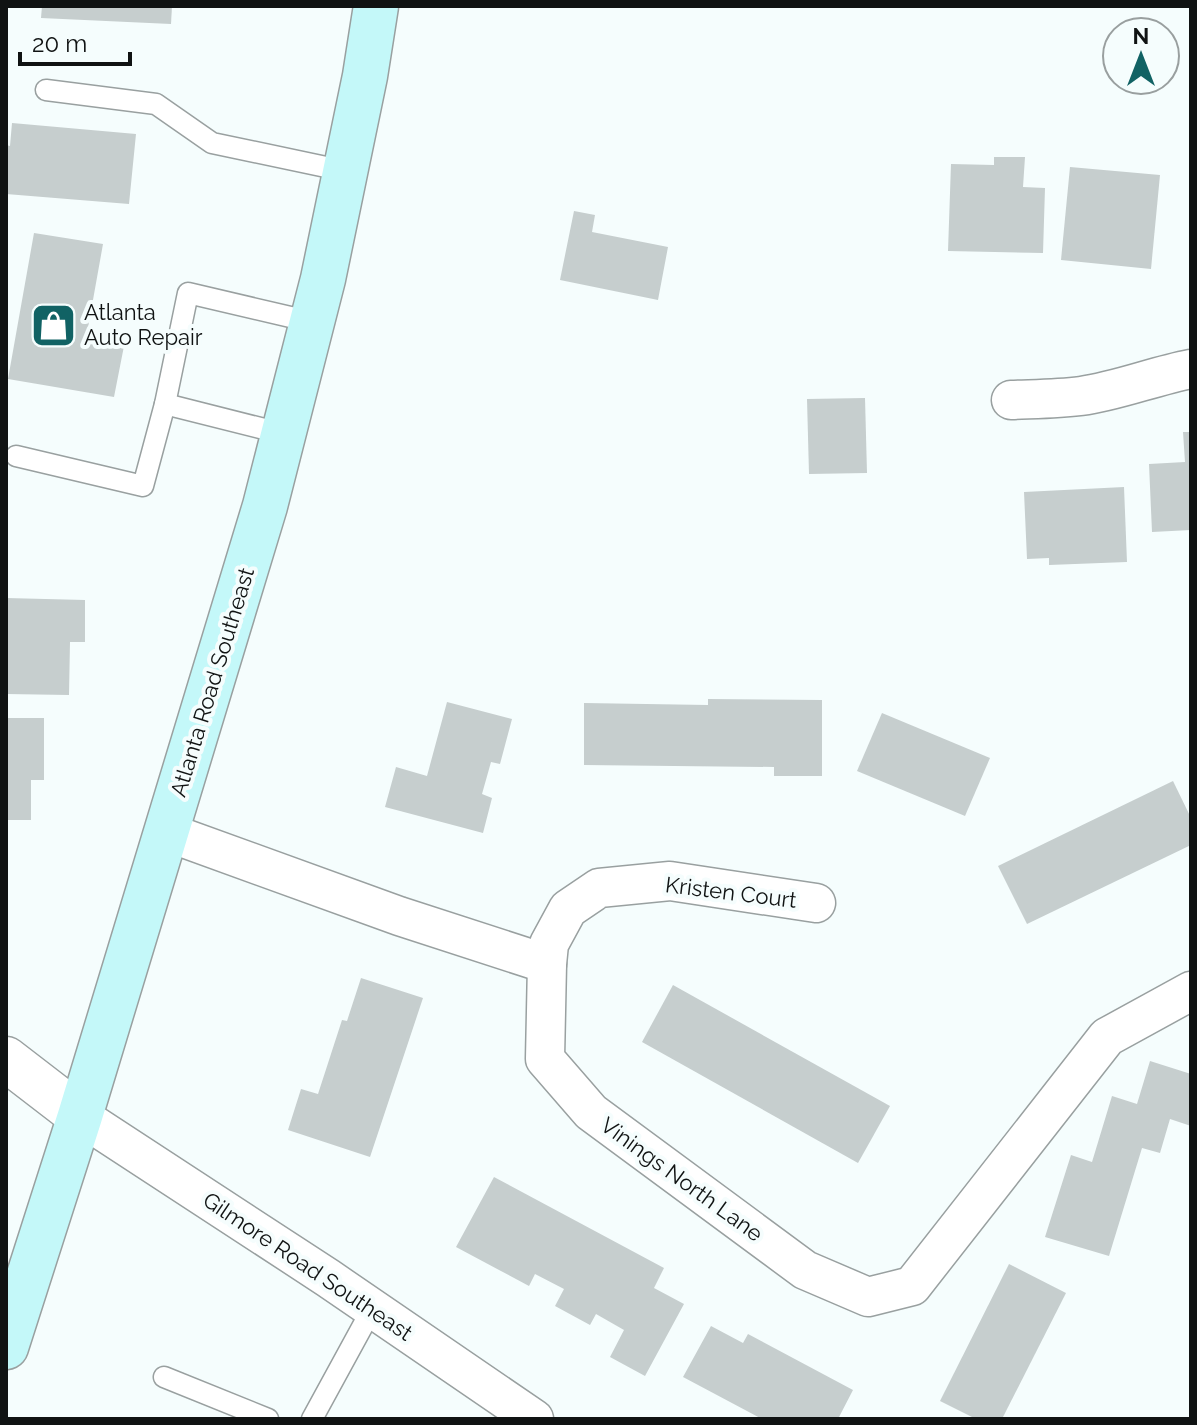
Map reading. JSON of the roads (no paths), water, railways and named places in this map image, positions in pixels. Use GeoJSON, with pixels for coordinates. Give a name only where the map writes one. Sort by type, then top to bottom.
{"type":"FeatureCollection","features":[{"type":"Feature","properties":{"kind":"main road","name":"Atlanta Road Southeast"},"geometry":{"type":"LineString","coordinates":[[6,1347],[80,1116],[265,506],[312,322],[365,76],[376,6]]}},
{"type":"Feature","properties":{"kind":"street"},"geometry":{"type":"LineString","coordinates":[[1011,400],[1081,396],[1191,369]]}},
{"type":"Feature","properties":{"kind":"street"},"geometry":{"type":"LineString","coordinates":[[167,832],[399,916],[547,964]]}},
{"type":"Feature","properties":{"kind":"street","name":"Kristen Court"},"geometry":{"type":"LineString","coordinates":[[547,964],[549,944],[568,909],[599,888],[670,881],[816,903]]}},
{"type":"Feature","properties":{"kind":"street","name":"Vinings North Lane"},"geometry":{"type":"LineString","coordinates":[[547,964],[545,1059],[591,1112],[805,1270],[868,1297],[912,1286],[1107,1037],[1191,991]]}},
{"type":"Feature","properties":{"kind":"street"},"geometry":{"type":"LineString","coordinates":[[6,1059],[80,1116]]}},
{"type":"Feature","properties":{"kind":"street","name":"Gilmore Road Southeast"},"geometry":{"type":"LineString","coordinates":[[80,1116],[534,1419]]}},
{"type":"Feature","properties":{"kind":"lane"},"geometry":{"type":"LineString","coordinates":[[46,90],[156,104],[212,143],[345,171]]}},
{"type":"Feature","properties":{"kind":"lane"},"geometry":{"type":"LineString","coordinates":[[16,456],[143,486],[165,404],[188,293],[312,322]]}},
{"type":"Feature","properties":{"kind":"lane"},"geometry":{"type":"LineString","coordinates":[[165,404],[284,434]]}},
{"type":"Feature","properties":{"kind":"lane"},"geometry":{"type":"LineString","coordinates":[[312,1419],[372,1309]]}},
{"type":"Feature","properties":{"kind":"lane"},"geometry":{"type":"LineString","coordinates":[[164,1377],[268,1419]]}},
{"type":"Feature","properties":{"kind":"place","name":"Atlanta Auto Repair"},"geometry":{"type":"Point","coordinates":[53,325]}}]}
